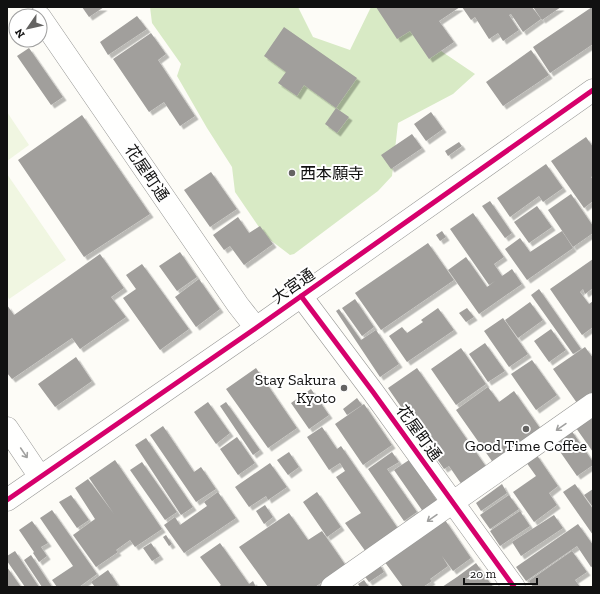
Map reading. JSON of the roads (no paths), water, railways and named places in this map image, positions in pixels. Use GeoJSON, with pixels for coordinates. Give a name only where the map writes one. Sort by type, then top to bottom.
{"type":"FeatureCollection","features":[{"type":"Feature","properties":{"kind":"street","name":"花屋町通"},"geometry":{"type":"LineString","coordinates":[[48,28],[238,305],[256,328]]}},
{"type":"Feature","properties":{"kind":"street","name":"大宮通"},"geometry":{"type":"LineString","coordinates":[[7,500],[256,328],[593,90]]}},
{"type":"Feature","properties":{"kind":"street","name":"花屋町通"},"geometry":{"type":"LineString","coordinates":[[301,296],[360,373],[514,587]]}},
{"type":"Feature","properties":{"kind":"street"},"geometry":{"type":"LineString","coordinates":[[332,587],[593,404]]}},
{"type":"Feature","properties":{"kind":"street"},"geometry":{"type":"LineString","coordinates":[[7,428],[40,477]]}},
{"type":"Feature","properties":{"kind":"place","name":"西本願寺"},"geometry":{"type":"Point","coordinates":[292,173]}},
{"type":"Feature","properties":{"kind":"place","name":"Stay Sakura Kyoto"},"geometry":{"type":"Point","coordinates":[344,388]}},
{"type":"Feature","properties":{"kind":"place","name":"Good Time Coffee"},"geometry":{"type":"Point","coordinates":[526,429]}}]}
